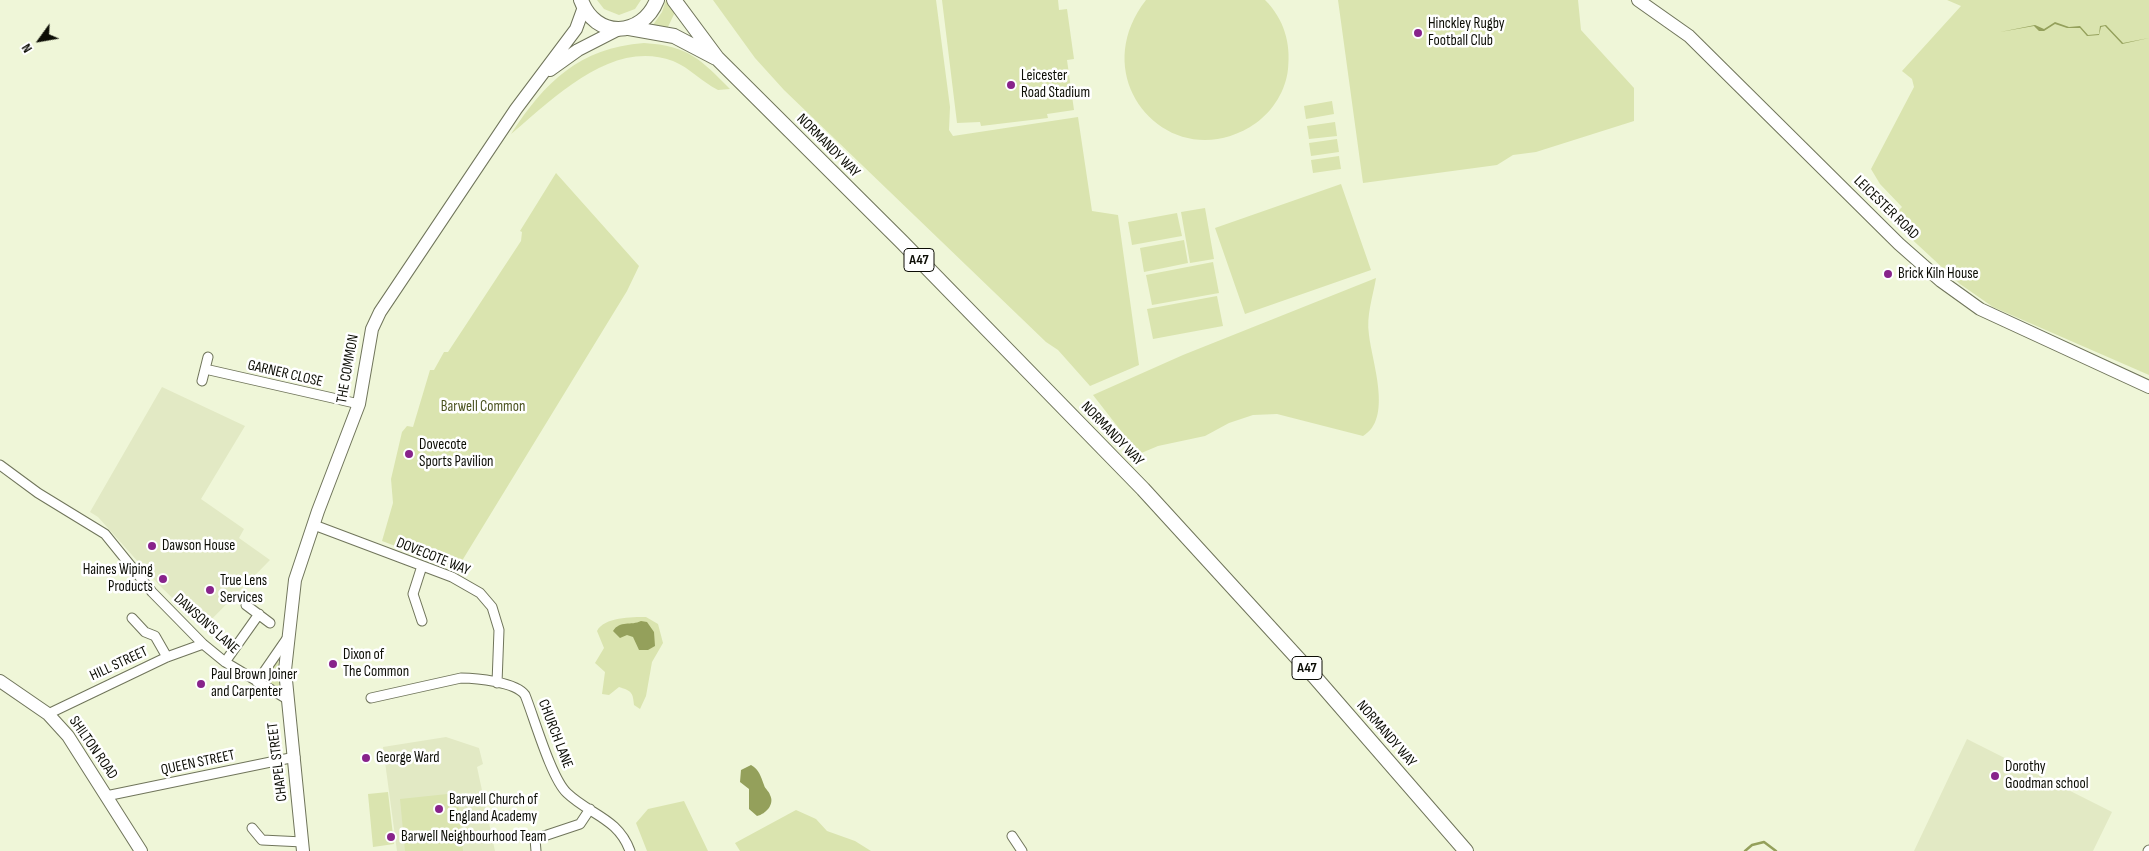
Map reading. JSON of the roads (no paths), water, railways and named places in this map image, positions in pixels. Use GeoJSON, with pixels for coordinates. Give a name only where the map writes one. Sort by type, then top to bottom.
{"type":"FeatureCollection","features":[{"type":"Feature","properties":{"kind":"main road"},"geometry":{"type":"LineString","coordinates":[[624,28],[646,18],[657,0]]}},
{"type":"Feature","properties":{"kind":"main road","name":"NORMANDY WAY"},"geometry":{"type":"LineString","coordinates":[[674,0],[716,58],[1143,489],[1314,676],[1466,851]]}},
{"type":"Feature","properties":{"kind":"main road","name":"NORMANDY WAY"},"geometry":{"type":"LineString","coordinates":[[582,3],[599,24],[674,36],[716,58]]}},
{"type":"Feature","properties":{"kind":"street","name":"LEICESTER ROAD"},"geometry":{"type":"LineString","coordinates":[[1638,0],[1689,36],[1899,244],[1941,281],[1980,309],[2149,388]]}},
{"type":"Feature","properties":{"kind":"street","name":"THE COMMON"},"geometry":{"type":"LineString","coordinates":[[286,640],[295,580],[359,404],[374,323],[537,82],[576,29],[582,3]]}},
{"type":"Feature","properties":{"kind":"street","name":"THE COMMON"},"geometry":{"type":"LineString","coordinates":[[537,82],[562,61],[624,28]]}},
{"type":"Feature","properties":{"kind":"street"},"geometry":{"type":"LineString","coordinates":[[202,380],[208,357]]}},
{"type":"Feature","properties":{"kind":"street","name":"GARNER CLOSE"},"geometry":{"type":"LineString","coordinates":[[205,369],[359,404]]}},
{"type":"Feature","properties":{"kind":"street","name":"DAWSON'S LANE"},"geometry":{"type":"LineString","coordinates":[[0,465],[38,493],[105,534],[152,592],[203,644],[225,662],[287,699]]}},
{"type":"Feature","properties":{"kind":"street","name":"DOVECOTE WAY"},"geometry":{"type":"LineString","coordinates":[[314,525],[422,566],[471,587],[492,607],[500,640],[497,683]]}},
{"type":"Feature","properties":{"kind":"street"},"geometry":{"type":"LineString","coordinates":[[422,566],[413,594],[422,621]]}},
{"type":"Feature","properties":{"kind":"street"},"geometry":{"type":"LineString","coordinates":[[246,605],[270,623]]}},
{"type":"Feature","properties":{"kind":"street"},"geometry":{"type":"LineString","coordinates":[[225,662],[259,614]]}},
{"type":"Feature","properties":{"kind":"street"},"geometry":{"type":"LineString","coordinates":[[132,618],[145,632],[155,636],[167,657]]}},
{"type":"Feature","properties":{"kind":"street"},"geometry":{"type":"LineString","coordinates":[[257,682],[286,640]]}},
{"type":"Feature","properties":{"kind":"street","name":"CHAPEL STREET"},"geometry":{"type":"LineString","coordinates":[[286,640],[285,670],[287,699],[295,758],[303,846]]}},
{"type":"Feature","properties":{"kind":"street","name":"HILL STREET"},"geometry":{"type":"LineString","coordinates":[[48,714],[167,657],[203,644]]}},
{"type":"Feature","properties":{"kind":"street","name":"CHURCH LANE"},"geometry":{"type":"LineString","coordinates":[[371,698],[461,678],[497,683],[522,690],[556,778],[566,793],[614,825],[630,851]]}},
{"type":"Feature","properties":{"kind":"street","name":"SHILTON ROAD"},"geometry":{"type":"LineString","coordinates":[[0,681],[48,714],[68,736],[141,851]]}},
{"type":"Feature","properties":{"kind":"street","name":"QUEEN STREET"},"geometry":{"type":"LineString","coordinates":[[106,796],[295,758]]}},
{"type":"Feature","properties":{"kind":"street"},"geometry":{"type":"LineString","coordinates":[[536,851],[533,834],[580,824],[590,809]]}},
{"type":"Feature","properties":{"kind":"street"},"geometry":{"type":"LineString","coordinates":[[252,828],[262,840],[303,846]]}},
{"type":"Feature","properties":{"kind":"street"},"geometry":{"type":"LineString","coordinates":[[1012,836],[1022,851]]}},
{"type":"Feature","properties":{"kind":"waterway"},"geometry":{"type":"LineString","coordinates":[[1745,851],[1752,845],[1764,842],[1776,851]]}},
{"type":"Feature","properties":{"kind":"place","name":"Hinckley Rugby Football Club"},"geometry":{"type":"Point","coordinates":[1418,33]}},
{"type":"Feature","properties":{"kind":"place","name":"Leicester Road Stadium"},"geometry":{"type":"Point","coordinates":[1011,85]}},
{"type":"Feature","properties":{"kind":"place","name":"Brick Kiln House"},"geometry":{"type":"Point","coordinates":[1888,274]}},
{"type":"Feature","properties":{"kind":"place","name":"Dovecote Sports Pavilion"},"geometry":{"type":"Point","coordinates":[409,454]}},
{"type":"Feature","properties":{"kind":"place","name":"Dawson House"},"geometry":{"type":"Point","coordinates":[152,546]}},
{"type":"Feature","properties":{"kind":"place","name":"Haines Wiping Products"},"geometry":{"type":"Point","coordinates":[163,579]}},
{"type":"Feature","properties":{"kind":"place","name":"True Lens Services"},"geometry":{"type":"Point","coordinates":[210,590]}},
{"type":"Feature","properties":{"kind":"place","name":"Dixon of The Common"},"geometry":{"type":"Point","coordinates":[333,664]}},
{"type":"Feature","properties":{"kind":"place","name":"Paul Brown Joiner and Carpenter"},"geometry":{"type":"Point","coordinates":[201,684]}},
{"type":"Feature","properties":{"kind":"place","name":"George Ward"},"geometry":{"type":"Point","coordinates":[366,758]}},
{"type":"Feature","properties":{"kind":"place","name":"Dorothy Goodman school"},"geometry":{"type":"Point","coordinates":[1995,776]}},
{"type":"Feature","properties":{"kind":"place","name":"Barwell Church of England Academy"},"geometry":{"type":"Point","coordinates":[439,809]}},
{"type":"Feature","properties":{"kind":"place","name":"Barwell Neighbourhood Team"},"geometry":{"type":"Point","coordinates":[391,837]}},
{"type":"Feature","properties":{"kind":"park label","name":"Barwell Common"},"geometry":{"type":"Point","coordinates":[483,407]}}]}
